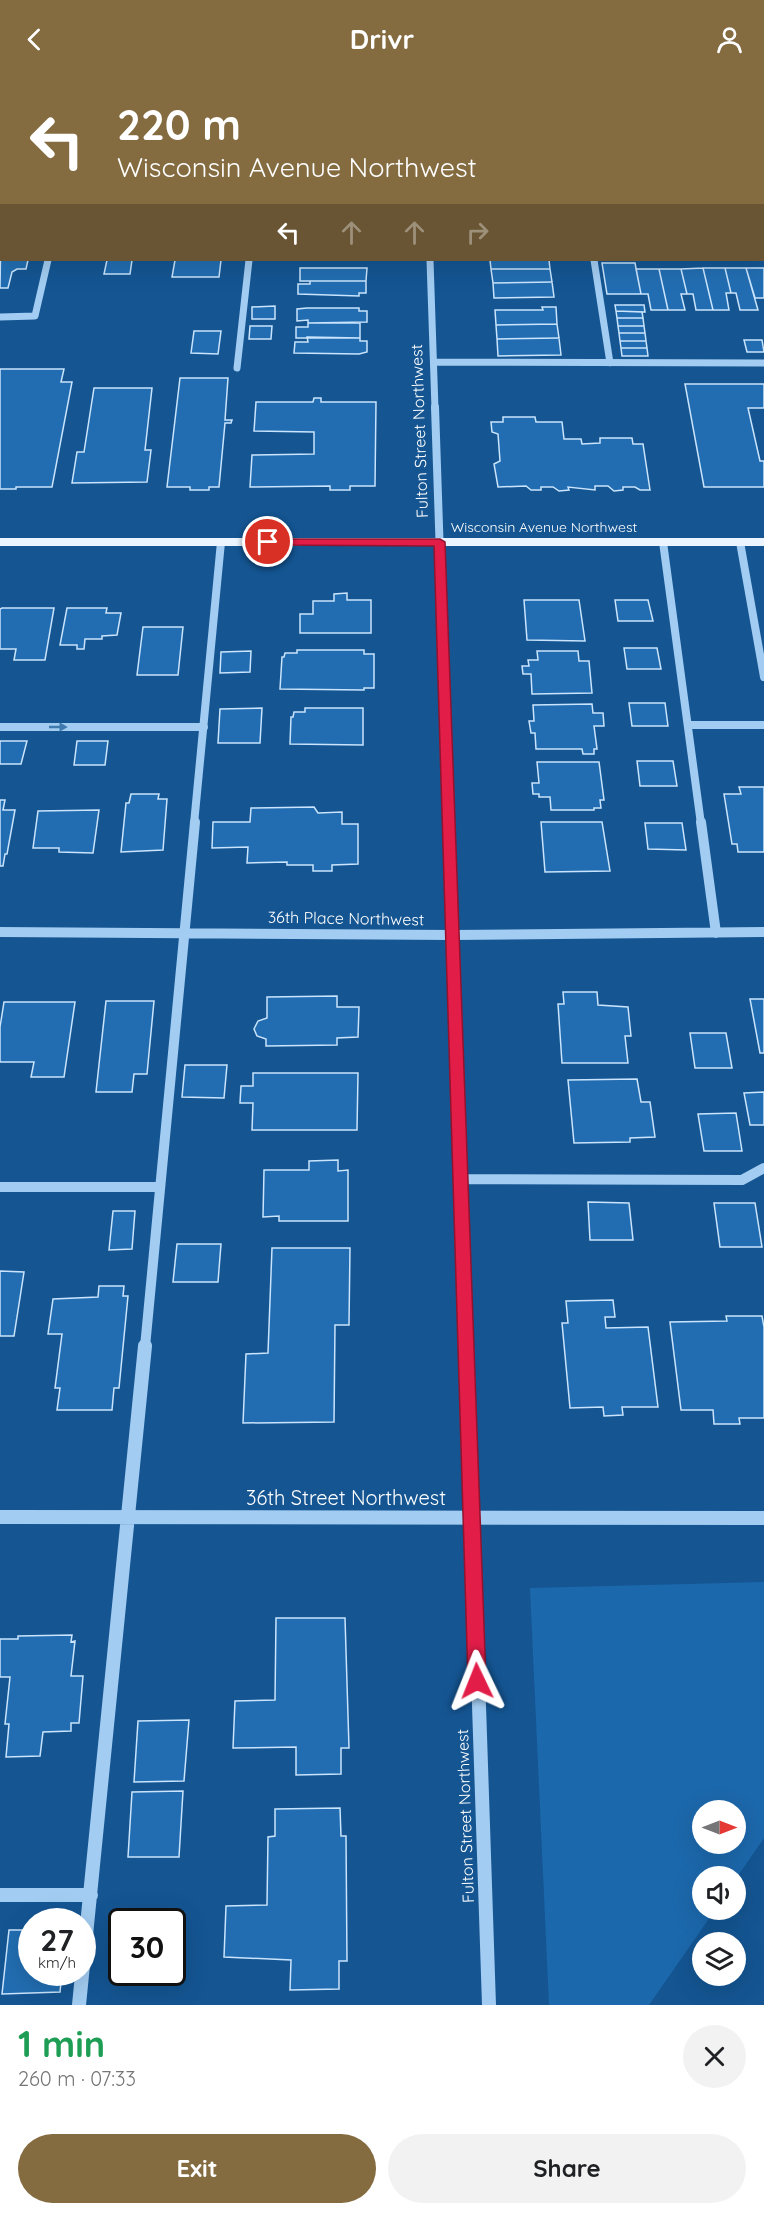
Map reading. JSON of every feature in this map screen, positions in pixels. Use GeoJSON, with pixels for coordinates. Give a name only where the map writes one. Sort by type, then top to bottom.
{"type":"FeatureCollection","features":[{"type":"Feature","properties":{"kind":"main road","name":"Wisconsin Avenue Northwest"},"geometry":{"type":"LineString","coordinates":[[0,542],[764,542]]}},
{"type":"Feature","properties":{"kind":"street"},"geometry":{"type":"LineString","coordinates":[[0,317],[35,316],[48,261]]}},
{"type":"Feature","properties":{"kind":"street"},"geometry":{"type":"LineString","coordinates":[[237,368],[249,261]]}},
{"type":"Feature","properties":{"kind":"street","name":"Fulton Street Northwest"},"geometry":{"type":"LineString","coordinates":[[430,261],[489,2005]]}},
{"type":"Feature","properties":{"kind":"street"},"geometry":{"type":"LineString","coordinates":[[594,261],[610,363]]}},
{"type":"Feature","properties":{"kind":"street"},"geometry":{"type":"LineString","coordinates":[[434,362],[764,363]]}},
{"type":"Feature","properties":{"kind":"street"},"geometry":{"type":"LineString","coordinates":[[80,2005],[129,1518],[221,542]]}},
{"type":"Feature","properties":{"kind":"street"},"geometry":{"type":"LineString","coordinates":[[663,542],[716,933]]}},
{"type":"Feature","properties":{"kind":"street"},"geometry":{"type":"LineString","coordinates":[[740,542],[764,677]]}},
{"type":"Feature","properties":{"kind":"street"},"geometry":{"type":"LineString","coordinates":[[688,725],[764,725]]}},
{"type":"Feature","properties":{"kind":"street"},"geometry":{"type":"LineString","coordinates":[[0,727],[204,727]]}},
{"type":"Feature","properties":{"kind":"street","name":"36th Place Northwest"},"geometry":{"type":"LineString","coordinates":[[0,932],[453,935],[764,932]]}},
{"type":"Feature","properties":{"kind":"street"},"geometry":{"type":"LineString","coordinates":[[460,1179],[742,1180],[764,1168]]}},
{"type":"Feature","properties":{"kind":"street"},"geometry":{"type":"LineString","coordinates":[[0,1187],[160,1187]]}},
{"type":"Feature","properties":{"kind":"street","name":"36th Street Northwest"},"geometry":{"type":"LineString","coordinates":[[0,1517],[764,1518]]}},
{"type":"Feature","properties":{"kind":"street"},"geometry":{"type":"LineString","coordinates":[[0,1895],[91,1895]]}},
{"type":"Feature","properties":{"kind":"shaded area"},"geometry":{"type":"Polygon","coordinates":[[[764,1582],[764,1838],[745,1866],[692,1866],[692,1920],[708,1920],[700,1932],[692,1932],[692,1943],[649,2005],[549,2005],[530,1588],[764,1582]]]}},
{"type":"Feature","properties":{"kind":"building"},"geometry":{"type":"Polygon","coordinates":[[[0,261],[28,261],[26,269],[17,269],[12,272],[8,288],[0,288],[0,261]]]}},
{"type":"Feature","properties":{"kind":"building"},"geometry":{"type":"Polygon","coordinates":[[[107,261],[132,261],[130,274],[104,274],[107,261]]]}},
{"type":"Feature","properties":{"kind":"building"},"geometry":{"type":"Polygon","coordinates":[[[175,261],[221,261],[219,277],[172,277],[175,261]]]}},
{"type":"Feature","properties":{"kind":"building"},"geometry":{"type":"Polygon","coordinates":[[[490,261],[549,261],[550,269],[491,269],[490,261]]]}},
{"type":"Feature","properties":{"kind":"building"},"geometry":{"type":"Polygon","coordinates":[[[602,263],[635,263],[641,294],[607,294],[602,263]]]}},
{"type":"Feature","properties":{"kind":"building"},"geometry":{"type":"Polygon","coordinates":[[[300,268],[367,268],[366,281],[300,281],[300,268]]]}},
{"type":"Feature","properties":{"kind":"building"},"geometry":{"type":"Polygon","coordinates":[[[703,268],[725,268],[731,293],[726,293],[729,310],[713,310],[703,268]]]}},
{"type":"Feature","properties":{"kind":"building"},"geometry":{"type":"Polygon","coordinates":[[[703,268],[713,310],[696,310],[693,294],[687,294],[681,269],[703,268]]]}},
{"type":"Feature","properties":{"kind":"building"},"geometry":{"type":"Polygon","coordinates":[[[725,268],[746,268],[758,310],[740,310],[736,293],[731,293],[725,268]]]}},
{"type":"Feature","properties":{"kind":"building"},"geometry":{"type":"Polygon","coordinates":[[[746,268],[764,268],[764,298],[755,298],[746,268]]]}},
{"type":"Feature","properties":{"kind":"building"},"geometry":{"type":"Polygon","coordinates":[[[491,269],[550,269],[552,282],[493,283],[491,269]]]}},
{"type":"Feature","properties":{"kind":"building"},"geometry":{"type":"Polygon","coordinates":[[[636,269],[659,269],[668,310],[651,310],[648,294],[641,294],[636,269]]]}},
{"type":"Feature","properties":{"kind":"building"},"geometry":{"type":"Polygon","coordinates":[[[659,269],[681,269],[687,294],[681,294],[685,310],[668,310],[659,269]]]}},
{"type":"Feature","properties":{"kind":"building"},"geometry":{"type":"Polygon","coordinates":[[[310,281],[366,281],[366,293],[359,293],[359,296],[298,294],[298,284],[310,284],[310,281]]]}},
{"type":"Feature","properties":{"kind":"building"},"geometry":{"type":"Polygon","coordinates":[[[552,282],[554,297],[494,298],[493,283],[552,282]]]}},
{"type":"Feature","properties":{"kind":"building"},"geometry":{"type":"Polygon","coordinates":[[[615,305],[644,305],[645,312],[616,311],[615,305]]]}},
{"type":"Feature","properties":{"kind":"building"},"geometry":{"type":"Polygon","coordinates":[[[275,306],[275,319],[252,319],[252,307],[275,306]]]}},
{"type":"Feature","properties":{"kind":"building"},"geometry":{"type":"Polygon","coordinates":[[[542,307],[556,307],[557,324],[496,325],[495,310],[543,310],[542,307]]]}},
{"type":"Feature","properties":{"kind":"building"},"geometry":{"type":"Polygon","coordinates":[[[359,308],[359,311],[367,311],[367,322],[308,323],[308,320],[297,321],[297,309],[359,308]]]}},
{"type":"Feature","properties":{"kind":"building"},"geometry":{"type":"Polygon","coordinates":[[[616,311],[642,312],[643,318],[617,318],[616,311]]]}},
{"type":"Feature","properties":{"kind":"building"},"geometry":{"type":"Polygon","coordinates":[[[617,318],[643,318],[644,326],[618,326],[617,318]]]}},
{"type":"Feature","properties":{"kind":"building"},"geometry":{"type":"Polygon","coordinates":[[[308,323],[360,323],[360,338],[296,338],[296,327],[308,327],[308,323]]]}},
{"type":"Feature","properties":{"kind":"building"},"geometry":{"type":"Polygon","coordinates":[[[557,324],[559,338],[497,339],[496,325],[557,324]]]}},
{"type":"Feature","properties":{"kind":"building"},"geometry":{"type":"Polygon","coordinates":[[[250,326],[272,326],[271,339],[249,339],[250,326]]]}},
{"type":"Feature","properties":{"kind":"building"},"geometry":{"type":"Polygon","coordinates":[[[618,326],[644,326],[645,333],[619,333],[618,326]]]}},
{"type":"Feature","properties":{"kind":"building"},"geometry":{"type":"Polygon","coordinates":[[[194,331],[221,331],[218,354],[191,353],[194,331]]]}},
{"type":"Feature","properties":{"kind":"building"},"geometry":{"type":"Polygon","coordinates":[[[619,333],[645,333],[646,341],[620,341],[619,333]]]}},
{"type":"Feature","properties":{"kind":"building"},"geometry":{"type":"Polygon","coordinates":[[[307,337],[360,338],[360,341],[367,341],[367,352],[359,354],[294,353],[295,342],[308,342],[307,337]]]}},
{"type":"Feature","properties":{"kind":"building"},"geometry":{"type":"Polygon","coordinates":[[[559,338],[561,355],[498,356],[497,339],[559,338]]]}},
{"type":"Feature","properties":{"kind":"building"},"geometry":{"type":"Polygon","coordinates":[[[744,340],[762,340],[764,352],[747,352],[744,340]]]}},
{"type":"Feature","properties":{"kind":"building"},"geometry":{"type":"Polygon","coordinates":[[[620,341],[646,341],[647,348],[621,348],[620,341]]]}},
{"type":"Feature","properties":{"kind":"building"},"geometry":{"type":"Polygon","coordinates":[[[621,348],[647,348],[648,356],[622,356],[621,348]]]}},
{"type":"Feature","properties":{"kind":"building"},"geometry":{"type":"Polygon","coordinates":[[[0,369],[64,369],[61,382],[72,382],[52,487],[0,489],[0,369]]]}},
{"type":"Feature","properties":{"kind":"building"},"geometry":{"type":"Polygon","coordinates":[[[180,378],[228,378],[225,420],[232,420],[231,423],[225,423],[219,487],[209,487],[209,490],[190,490],[190,487],[167,487],[180,378]]]}},
{"type":"Feature","properties":{"kind":"building"},"geometry":{"type":"Polygon","coordinates":[[[685,384],[764,384],[764,408],[748,408],[760,461],[764,461],[764,487],[704,487],[685,384]]]}},
{"type":"Feature","properties":{"kind":"building"},"geometry":{"type":"Polygon","coordinates":[[[94,388],[152,388],[145,450],[151,450],[147,482],[72,483],[77,452],[84,452],[94,388]]]}},
{"type":"Feature","properties":{"kind":"building"},"geometry":{"type":"Polygon","coordinates":[[[314,398],[321,398],[321,402],[376,402],[375,486],[350,486],[350,490],[330,490],[330,486],[250,487],[252,455],[314,454],[314,432],[254,431],[256,402],[313,402],[314,398]]]}},
{"type":"Feature","properties":{"kind":"building"},"geometry":{"type":"Polygon","coordinates":[[[503,417],[535,417],[536,422],[562,422],[564,439],[581,439],[582,444],[600,443],[600,438],[632,438],[633,444],[643,444],[650,490],[623,487],[623,490],[614,491],[608,486],[595,486],[595,490],[568,487],[569,490],[559,491],[553,487],[531,490],[526,486],[498,487],[494,464],[500,461],[498,434],[492,432],[491,422],[503,422],[503,417]]]}},
{"type":"Feature","properties":{"kind":"building"},"geometry":{"type":"Polygon","coordinates":[[[347,593],[347,600],[371,600],[371,633],[300,633],[300,614],[313,614],[313,601],[334,601],[334,594],[347,593]]]}},
{"type":"Feature","properties":{"kind":"building"},"geometry":{"type":"Polygon","coordinates":[[[524,600],[579,600],[585,641],[527,640],[524,600]]]}},
{"type":"Feature","properties":{"kind":"building"},"geometry":{"type":"Polygon","coordinates":[[[615,600],[648,600],[653,621],[618,621],[615,600]]]}},
{"type":"Feature","properties":{"kind":"building"},"geometry":{"type":"Polygon","coordinates":[[[54,608],[45,660],[14,660],[16,649],[0,649],[0,609],[54,608]]]}},
{"type":"Feature","properties":{"kind":"building"},"geometry":{"type":"Polygon","coordinates":[[[67,608],[107,608],[106,613],[121,613],[117,635],[102,636],[102,639],[85,639],[84,649],[77,649],[77,645],[60,645],[67,608]]]}},
{"type":"Feature","properties":{"kind":"building"},"geometry":{"type":"Polygon","coordinates":[[[143,627],[183,627],[178,675],[137,675],[143,627]]]}},
{"type":"Feature","properties":{"kind":"building"},"geometry":{"type":"Polygon","coordinates":[[[624,648],[657,648],[661,669],[627,669],[624,648]]]}},
{"type":"Feature","properties":{"kind":"building"},"geometry":{"type":"Polygon","coordinates":[[[297,650],[364,650],[364,654],[374,654],[374,688],[364,688],[364,690],[280,689],[282,657],[285,653],[297,653],[297,650]]]}},
{"type":"Feature","properties":{"kind":"building"},"geometry":{"type":"Polygon","coordinates":[[[251,651],[250,672],[220,673],[221,652],[251,651]]]}},
{"type":"Feature","properties":{"kind":"building"},"geometry":{"type":"Polygon","coordinates":[[[537,651],[578,651],[579,661],[589,661],[592,693],[532,694],[531,674],[523,674],[522,666],[529,666],[528,660],[538,660],[537,651]]]}},
{"type":"Feature","properties":{"kind":"building"},"geometry":{"type":"Polygon","coordinates":[[[629,703],[665,703],[668,726],[632,726],[629,703]]]}},
{"type":"Feature","properties":{"kind":"building"},"geometry":{"type":"Polygon","coordinates":[[[592,704],[593,713],[603,713],[604,726],[594,726],[597,749],[594,749],[594,754],[583,754],[582,749],[536,749],[535,733],[531,733],[529,721],[534,721],[533,705],[592,704]]]}},
{"type":"Feature","properties":{"kind":"building"},"geometry":{"type":"Polygon","coordinates":[[[262,708],[260,743],[218,743],[220,709],[262,708]]]}},
{"type":"Feature","properties":{"kind":"building"},"geometry":{"type":"Polygon","coordinates":[[[305,708],[363,708],[363,745],[290,744],[291,717],[294,712],[305,712],[305,708]]]}},
{"type":"Feature","properties":{"kind":"building"},"geometry":{"type":"Polygon","coordinates":[[[0,741],[27,741],[21,764],[0,764],[0,741]]]}},
{"type":"Feature","properties":{"kind":"building"},"geometry":{"type":"Polygon","coordinates":[[[77,741],[108,741],[105,765],[74,765],[77,741]]]}},
{"type":"Feature","properties":{"kind":"building"},"geometry":{"type":"Polygon","coordinates":[[[637,761],[673,761],[677,786],[640,786],[637,761]]]}},
{"type":"Feature","properties":{"kind":"building"},"geometry":{"type":"Polygon","coordinates":[[[537,762],[599,762],[604,800],[600,800],[601,808],[551,810],[550,797],[539,797],[539,794],[533,794],[532,783],[539,783],[537,762]]]}},
{"type":"Feature","properties":{"kind":"building"},"geometry":{"type":"Polygon","coordinates":[[[739,787],[764,787],[764,852],[738,852],[737,844],[732,844],[724,794],[741,794],[739,787]]]}},
{"type":"Feature","properties":{"kind":"building"},"geometry":{"type":"Polygon","coordinates":[[[131,794],[159,794],[158,799],[167,799],[163,850],[121,852],[126,803],[129,803],[131,794]]]}},
{"type":"Feature","properties":{"kind":"building"},"geometry":{"type":"Polygon","coordinates":[[[0,800],[5,800],[3,810],[15,810],[3,866],[0,866],[0,800]]]}},
{"type":"Feature","properties":{"kind":"building"},"geometry":{"type":"Polygon","coordinates":[[[314,807],[318,813],[342,812],[342,824],[358,824],[358,864],[332,865],[332,871],[313,871],[313,865],[287,865],[287,862],[247,863],[248,847],[212,848],[213,822],[250,822],[251,808],[314,807]]]}},
{"type":"Feature","properties":{"kind":"building"},"geometry":{"type":"Polygon","coordinates":[[[99,810],[93,853],[59,852],[59,848],[33,848],[38,811],[99,810]]]}},
{"type":"Feature","properties":{"kind":"building"},"geometry":{"type":"Polygon","coordinates":[[[541,822],[602,822],[610,871],[545,872],[541,822]]]}},
{"type":"Feature","properties":{"kind":"building"},"geometry":{"type":"Polygon","coordinates":[[[645,823],[682,823],[686,850],[648,849],[645,823]]]}},
{"type":"Feature","properties":{"kind":"building"},"geometry":{"type":"Polygon","coordinates":[[[563,992],[597,992],[598,1005],[628,1007],[631,1036],[625,1036],[628,1063],[562,1063],[558,1004],[564,1004],[563,992]]]}},
{"type":"Feature","properties":{"kind":"building"},"geometry":{"type":"Polygon","coordinates":[[[337,996],[337,1007],[359,1007],[358,1037],[337,1038],[337,1045],[266,1046],[266,1039],[257,1036],[254,1029],[258,1021],[267,1018],[267,997],[337,996]]]}},
{"type":"Feature","properties":{"kind":"building"},"geometry":{"type":"Polygon","coordinates":[[[750,999],[764,999],[764,1053],[760,1053],[750,999]]]}},
{"type":"Feature","properties":{"kind":"building"},"geometry":{"type":"Polygon","coordinates":[[[106,1001],[154,1001],[147,1074],[134,1074],[132,1092],[96,1092],[106,1001]]]}},
{"type":"Feature","properties":{"kind":"building"},"geometry":{"type":"Polygon","coordinates":[[[4,1002],[75,1002],[64,1077],[31,1077],[34,1062],[0,1062],[0,1027],[4,1002]]]}},
{"type":"Feature","properties":{"kind":"building"},"geometry":{"type":"Polygon","coordinates":[[[690,1033],[726,1033],[732,1068],[695,1068],[690,1033]]]}},
{"type":"Feature","properties":{"kind":"building"},"geometry":{"type":"Polygon","coordinates":[[[185,1065],[227,1065],[224,1098],[182,1097],[185,1065]]]}},
{"type":"Feature","properties":{"kind":"building"},"geometry":{"type":"Polygon","coordinates":[[[253,1073],[358,1073],[357,1130],[252,1130],[253,1103],[240,1103],[241,1086],[253,1086],[253,1073]]]}},
{"type":"Feature","properties":{"kind":"building"},"geometry":{"type":"Polygon","coordinates":[[[637,1079],[641,1102],[650,1102],[655,1137],[630,1138],[630,1142],[574,1143],[568,1080],[637,1079]]]}},
{"type":"Feature","properties":{"kind":"building"},"geometry":{"type":"Polygon","coordinates":[[[764,1092],[764,1125],[750,1125],[744,1093],[764,1092]]]}},
{"type":"Feature","properties":{"kind":"building"},"geometry":{"type":"Polygon","coordinates":[[[736,1113],[742,1151],[704,1151],[698,1114],[736,1113]]]}},
{"type":"Feature","properties":{"kind":"building"},"geometry":{"type":"Polygon","coordinates":[[[338,1160],[338,1171],[348,1170],[348,1221],[279,1221],[279,1216],[263,1217],[264,1170],[309,1170],[309,1161],[338,1160]]]}},
{"type":"Feature","properties":{"kind":"building"},"geometry":{"type":"Polygon","coordinates":[[[588,1202],[629,1203],[633,1240],[590,1240],[588,1202]]]}},
{"type":"Feature","properties":{"kind":"building"},"geometry":{"type":"Polygon","coordinates":[[[714,1203],[755,1203],[762,1247],[720,1247],[714,1203]]]}},
{"type":"Feature","properties":{"kind":"building"},"geometry":{"type":"Polygon","coordinates":[[[113,1211],[135,1211],[132,1249],[109,1250],[113,1211]]]}},
{"type":"Feature","properties":{"kind":"building"},"geometry":{"type":"Polygon","coordinates":[[[177,1244],[221,1244],[218,1282],[173,1282],[177,1244]]]}},
{"type":"Feature","properties":{"kind":"building"},"geometry":{"type":"Polygon","coordinates":[[[272,1248],[350,1248],[349,1325],[335,1325],[334,1422],[243,1423],[246,1354],[268,1353],[272,1248]]]}},
{"type":"Feature","properties":{"kind":"building"},"geometry":{"type":"Polygon","coordinates":[[[0,1271],[24,1272],[14,1336],[0,1336],[0,1271]]]}},
{"type":"Feature","properties":{"kind":"building"},"geometry":{"type":"Polygon","coordinates":[[[99,1286],[124,1286],[123,1296],[128,1296],[119,1388],[114,1388],[112,1410],[57,1410],[60,1388],[55,1388],[62,1334],[48,1334],[53,1299],[98,1297],[99,1286]]]}},
{"type":"Feature","properties":{"kind":"building"},"geometry":{"type":"Polygon","coordinates":[[[613,1300],[615,1317],[605,1317],[606,1328],[648,1327],[658,1407],[622,1407],[623,1415],[604,1416],[603,1407],[570,1408],[562,1323],[568,1323],[566,1301],[613,1300]]]}},
{"type":"Feature","properties":{"kind":"building"},"geometry":{"type":"Polygon","coordinates":[[[726,1316],[762,1316],[764,1327],[764,1418],[739,1418],[740,1424],[714,1424],[713,1410],[681,1410],[670,1322],[727,1321],[726,1316]]]}},
{"type":"Feature","properties":{"kind":"building"},"geometry":{"type":"Polygon","coordinates":[[[276,1618],[345,1618],[349,1748],[341,1748],[341,1774],[296,1775],[296,1747],[233,1748],[235,1701],[275,1700],[276,1618]]]}},
{"type":"Feature","properties":{"kind":"building"},"geometry":{"type":"Polygon","coordinates":[[[72,1635],[71,1642],[75,1641],[71,1676],[83,1676],[79,1723],[71,1723],[71,1731],[43,1732],[40,1756],[6,1757],[9,1724],[5,1724],[10,1677],[0,1677],[0,1639],[18,1639],[18,1636],[72,1635]]]}},
{"type":"Feature","properties":{"kind":"building"},"geometry":{"type":"Polygon","coordinates":[[[189,1720],[184,1781],[134,1782],[138,1721],[189,1720]]]}},
{"type":"Feature","properties":{"kind":"building"},"geometry":{"type":"Polygon","coordinates":[[[183,1791],[179,1857],[128,1857],[132,1792],[183,1791]]]}},
{"type":"Feature","properties":{"kind":"building"},"geometry":{"type":"Polygon","coordinates":[[[340,1808],[341,1836],[346,1836],[347,1961],[339,1961],[339,1989],[290,1990],[291,1960],[224,1957],[226,1906],[267,1905],[268,1837],[275,1836],[275,1809],[340,1808]]]}},
{"type":"Feature","properties":{"kind":"building"},"geometry":{"type":"Polygon","coordinates":[[[9,1930],[18,1930],[18,1986],[61,1986],[60,1992],[2,1994],[9,1930]]]}},
{"type":"Feature","properties":{"kind":"route"},"geometry":{"type":"LineString","coordinates":[[268,542],[440,542],[477,1681]]}}]}
